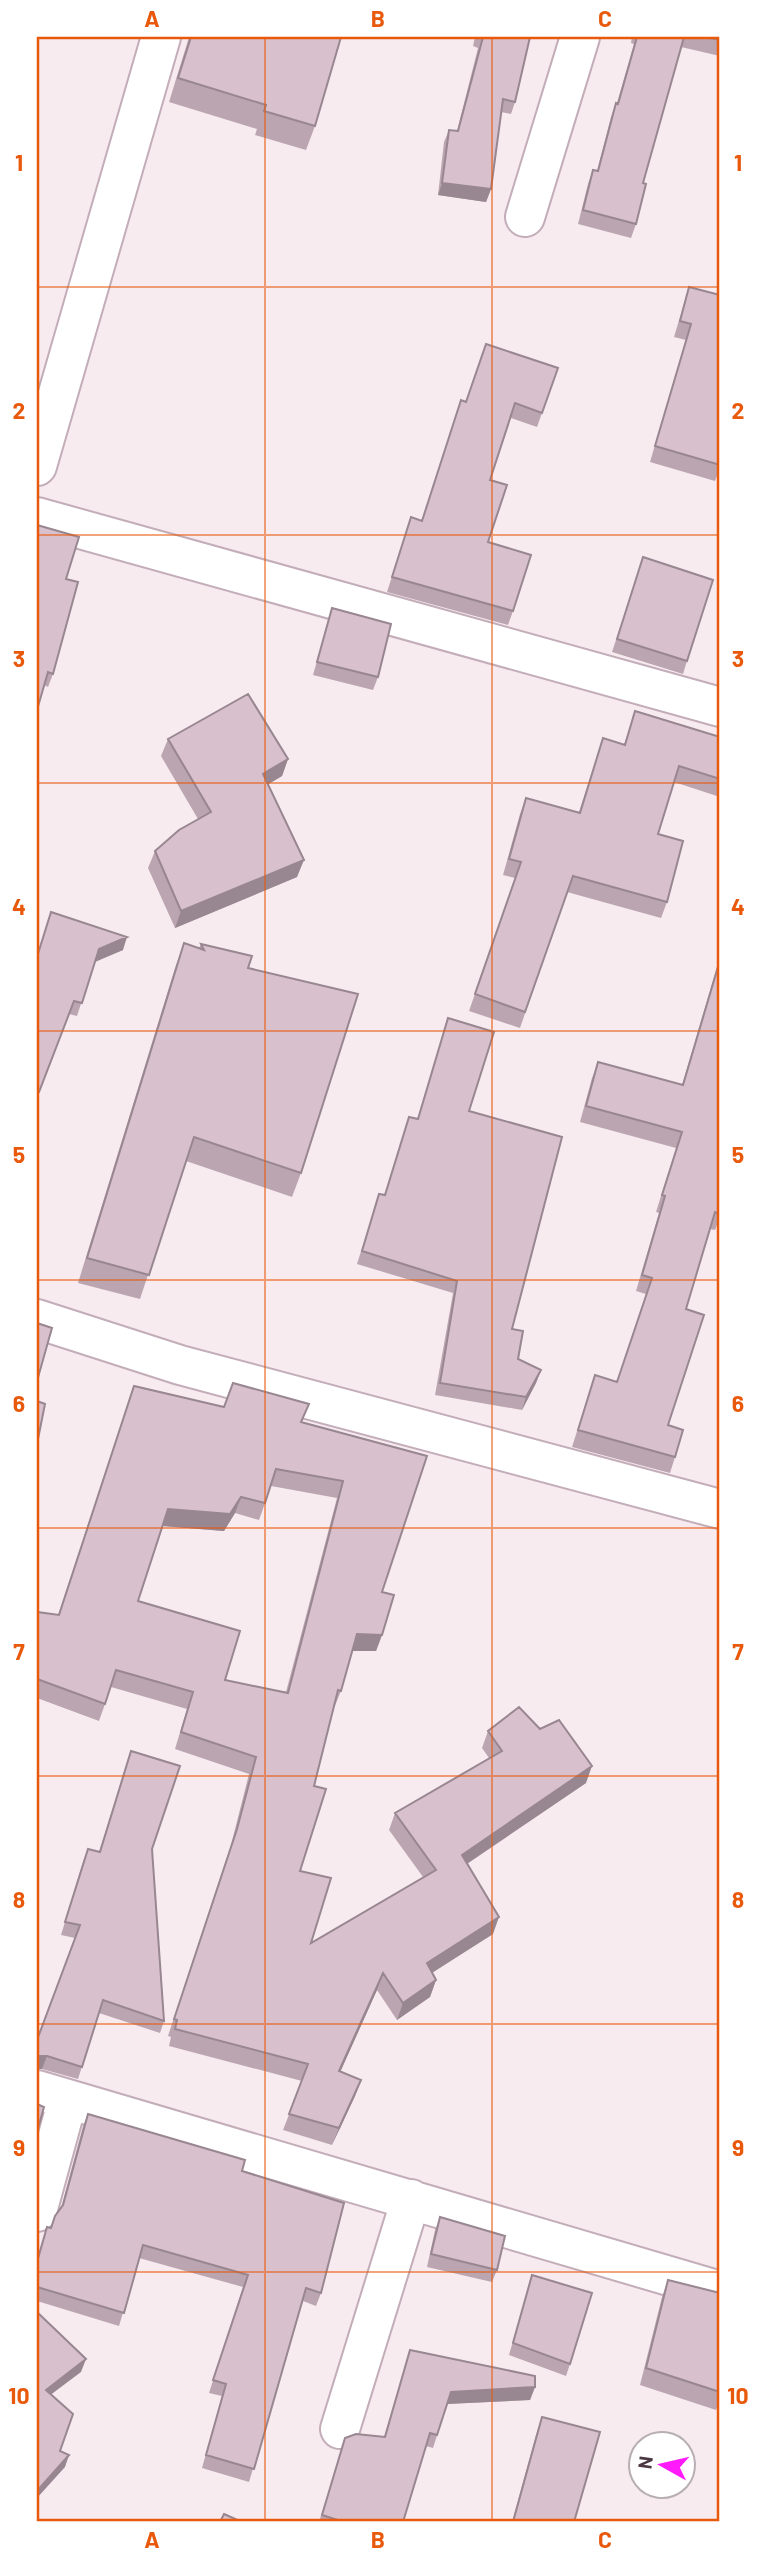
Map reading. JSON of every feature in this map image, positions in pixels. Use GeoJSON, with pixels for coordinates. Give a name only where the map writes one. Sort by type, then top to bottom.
{"type":"FeatureCollection","features":[{"type":"Feature","properties":{"kind":"street"},"geometry":{"type":"LineString","coordinates":[[37,466],[161,37]]}},
{"type":"Feature","properties":{"kind":"street"},"geometry":{"type":"LineString","coordinates":[[525,217],[580,37]]}},
{"type":"Feature","properties":{"kind":"street"},"geometry":{"type":"LineString","coordinates":[[37,517],[720,707]]}},
{"type":"Feature","properties":{"kind":"street"},"geometry":{"type":"LineString","coordinates":[[37,1319],[180,1365],[720,1509]]}},
{"type":"Feature","properties":{"kind":"street"},"geometry":{"type":"LineString","coordinates":[[37,2212],[52,2094],[720,2291]]}},
{"type":"Feature","properties":{"kind":"street"},"geometry":{"type":"LineString","coordinates":[[340,2429],[411,2199]]}},
{"type":"Feature","properties":{"kind":"building"},"geometry":{"type":"Polygon","coordinates":[[[191,37],[341,37],[315,126],[264,111],[266,105],[178,78],[191,37]]]}},
{"type":"Feature","properties":{"kind":"building"},"geometry":{"type":"Polygon","coordinates":[[[483,37],[530,37],[515,102],[503,99],[491,189],[442,183],[449,130],[458,131],[483,37]]]}},
{"type":"Feature","properties":{"kind":"building"},"geometry":{"type":"Polygon","coordinates":[[[637,37],[684,37],[643,183],[646,184],[636,224],[583,210],[593,170],[598,171],[637,37]]]}},
{"type":"Feature","properties":{"kind":"building"},"geometry":{"type":"Polygon","coordinates":[[[689,287],[720,295],[720,465],[655,446],[691,324],[680,321],[689,287]]]}},
{"type":"Feature","properties":{"kind":"building"},"geometry":{"type":"Polygon","coordinates":[[[486,344],[558,368],[542,413],[515,403],[490,480],[507,485],[488,542],[531,555],[513,611],[392,577],[411,517],[422,521],[461,400],[466,402],[486,344]]]}},
{"type":"Feature","properties":{"kind":"building"},"geometry":{"type":"Polygon","coordinates":[[[37,525],[79,537],[66,579],[78,582],[53,674],[48,672],[37,710],[37,525]]]}},
{"type":"Feature","properties":{"kind":"building"},"geometry":{"type":"Polygon","coordinates":[[[643,557],[713,580],[687,661],[617,639],[643,557]]]}},
{"type":"Feature","properties":{"kind":"building"},"geometry":{"type":"Polygon","coordinates":[[[332,608],[391,624],[378,677],[317,662],[332,608]]]}},
{"type":"Feature","properties":{"kind":"building"},"geometry":{"type":"Polygon","coordinates":[[[248,694],[288,759],[263,774],[304,860],[181,911],[155,851],[179,830],[211,812],[168,739],[248,694]]]}},
{"type":"Feature","properties":{"kind":"building"},"geometry":{"type":"Polygon","coordinates":[[[635,711],[720,737],[720,779],[679,766],[658,834],[683,841],[667,902],[573,876],[525,1012],[475,994],[521,862],[509,859],[526,798],[580,813],[603,738],[625,745],[635,711]]]}},
{"type":"Feature","properties":{"kind":"building"},"geometry":{"type":"Polygon","coordinates":[[[51,912],[127,937],[99,949],[82,1003],[74,1001],[37,1092],[37,957],[51,912]]]}},
{"type":"Feature","properties":{"kind":"building"},"geometry":{"type":"Polygon","coordinates":[[[184,943],[204,950],[201,944],[252,956],[248,968],[358,994],[301,1173],[194,1137],[149,1275],[87,1258],[184,943]]]}},
{"type":"Feature","properties":{"kind":"building"},"geometry":{"type":"Polygon","coordinates":[[[720,960],[720,1214],[715,1212],[686,1309],[704,1315],[668,1425],[683,1430],[675,1457],[578,1430],[595,1375],[617,1382],[652,1278],[642,1275],[665,1196],[662,1195],[682,1132],[586,1106],[598,1062],[683,1085],[720,960]]]}},
{"type":"Feature","properties":{"kind":"building"},"geometry":{"type":"Polygon","coordinates":[[[448,1018],[494,1032],[469,1111],[562,1137],[512,1329],[523,1331],[518,1359],[541,1370],[526,1397],[440,1383],[457,1281],[362,1251],[379,1194],[385,1195],[409,1117],[418,1119],[448,1018]]]}},
{"type":"Feature","properties":{"kind":"building"},"geometry":{"type":"Polygon","coordinates":[[[37,1323],[52,1328],[37,1381],[37,1323]]]}},
{"type":"Feature","properties":{"kind":"building"},"geometry":{"type":"Polygon","coordinates":[[[233,1383],[309,1404],[301,1422],[427,1456],[382,1592],[394,1595],[382,1635],[357,1634],[341,1691],[338,1690],[314,1786],[326,1789],[300,1871],[331,1878],[311,1943],[436,1870],[395,1813],[502,1751],[488,1731],[519,1707],[540,1729],[559,1720],[592,1766],[462,1855],[499,1917],[427,1963],[436,1980],[403,2003],[383,1973],[339,2071],[361,2080],[339,2128],[289,2114],[308,2064],[175,2029],[177,2020],[174,2019],[237,1829],[256,1757],[181,1732],[193,1692],[116,1670],[105,1704],[37,1679],[37,1612],[59,1615],[134,1386],[224,1407],[233,1383]],[[276,1469],[265,1503],[241,1497],[230,1514],[168,1509],[138,1601],[240,1631],[225,1680],[288,1693],[343,1481],[276,1469]]]}},
{"type":"Feature","properties":{"kind":"building"},"geometry":{"type":"Polygon","coordinates":[[[37,1401],[45,1404],[37,1444],[37,1401]]]}},
{"type":"Feature","properties":{"kind":"building"},"geometry":{"type":"Polygon","coordinates":[[[131,1751],[180,1766],[152,1849],[164,2021],[103,2000],[82,2067],[47,2056],[37,2056],[37,2040],[80,1925],[65,1922],[88,1849],[100,1852],[131,1751]]]}},
{"type":"Feature","properties":{"kind":"building"},"geometry":{"type":"Polygon","coordinates":[[[37,2104],[44,2107],[37,2132],[37,2104]]]}},
{"type":"Feature","properties":{"kind":"building"},"geometry":{"type":"Polygon","coordinates":[[[88,2114],[245,2160],[242,2171],[344,2203],[321,2293],[306,2288],[254,2469],[206,2455],[226,2384],[213,2380],[248,2275],[143,2245],[124,2313],[37,2287],[37,2262],[47,2227],[51,2228],[63,2205],[88,2114]]]}},
{"type":"Feature","properties":{"kind":"building"},"geometry":{"type":"Polygon","coordinates":[[[440,2217],[505,2236],[497,2270],[431,2254],[440,2217]]]}},
{"type":"Feature","properties":{"kind":"building"},"geometry":{"type":"Polygon","coordinates":[[[532,2275],[592,2293],[570,2364],[513,2343],[532,2275]]]}},
{"type":"Feature","properties":{"kind":"building"},"geometry":{"type":"Polygon","coordinates":[[[668,2280],[720,2293],[720,2392],[646,2368],[668,2280]]]}},
{"type":"Feature","properties":{"kind":"building"},"geometry":{"type":"Polygon","coordinates":[[[37,2312],[86,2359],[46,2390],[73,2414],[60,2451],[69,2455],[37,2491],[37,2312]]]}},
{"type":"Feature","properties":{"kind":"building"},"geometry":{"type":"Polygon","coordinates":[[[410,2350],[535,2376],[535,2387],[451,2392],[437,2435],[430,2433],[403,2522],[344,2522],[322,2515],[345,2438],[356,2434],[385,2437],[410,2350]]]}},
{"type":"Feature","properties":{"kind":"building"},"geometry":{"type":"Polygon","coordinates":[[[542,2417],[600,2432],[574,2522],[513,2522],[542,2417]]]}},
{"type":"Feature","properties":{"kind":"building"},"geometry":{"type":"Polygon","coordinates":[[[224,2514],[242,2522],[220,2522],[224,2514]]]}}]}
